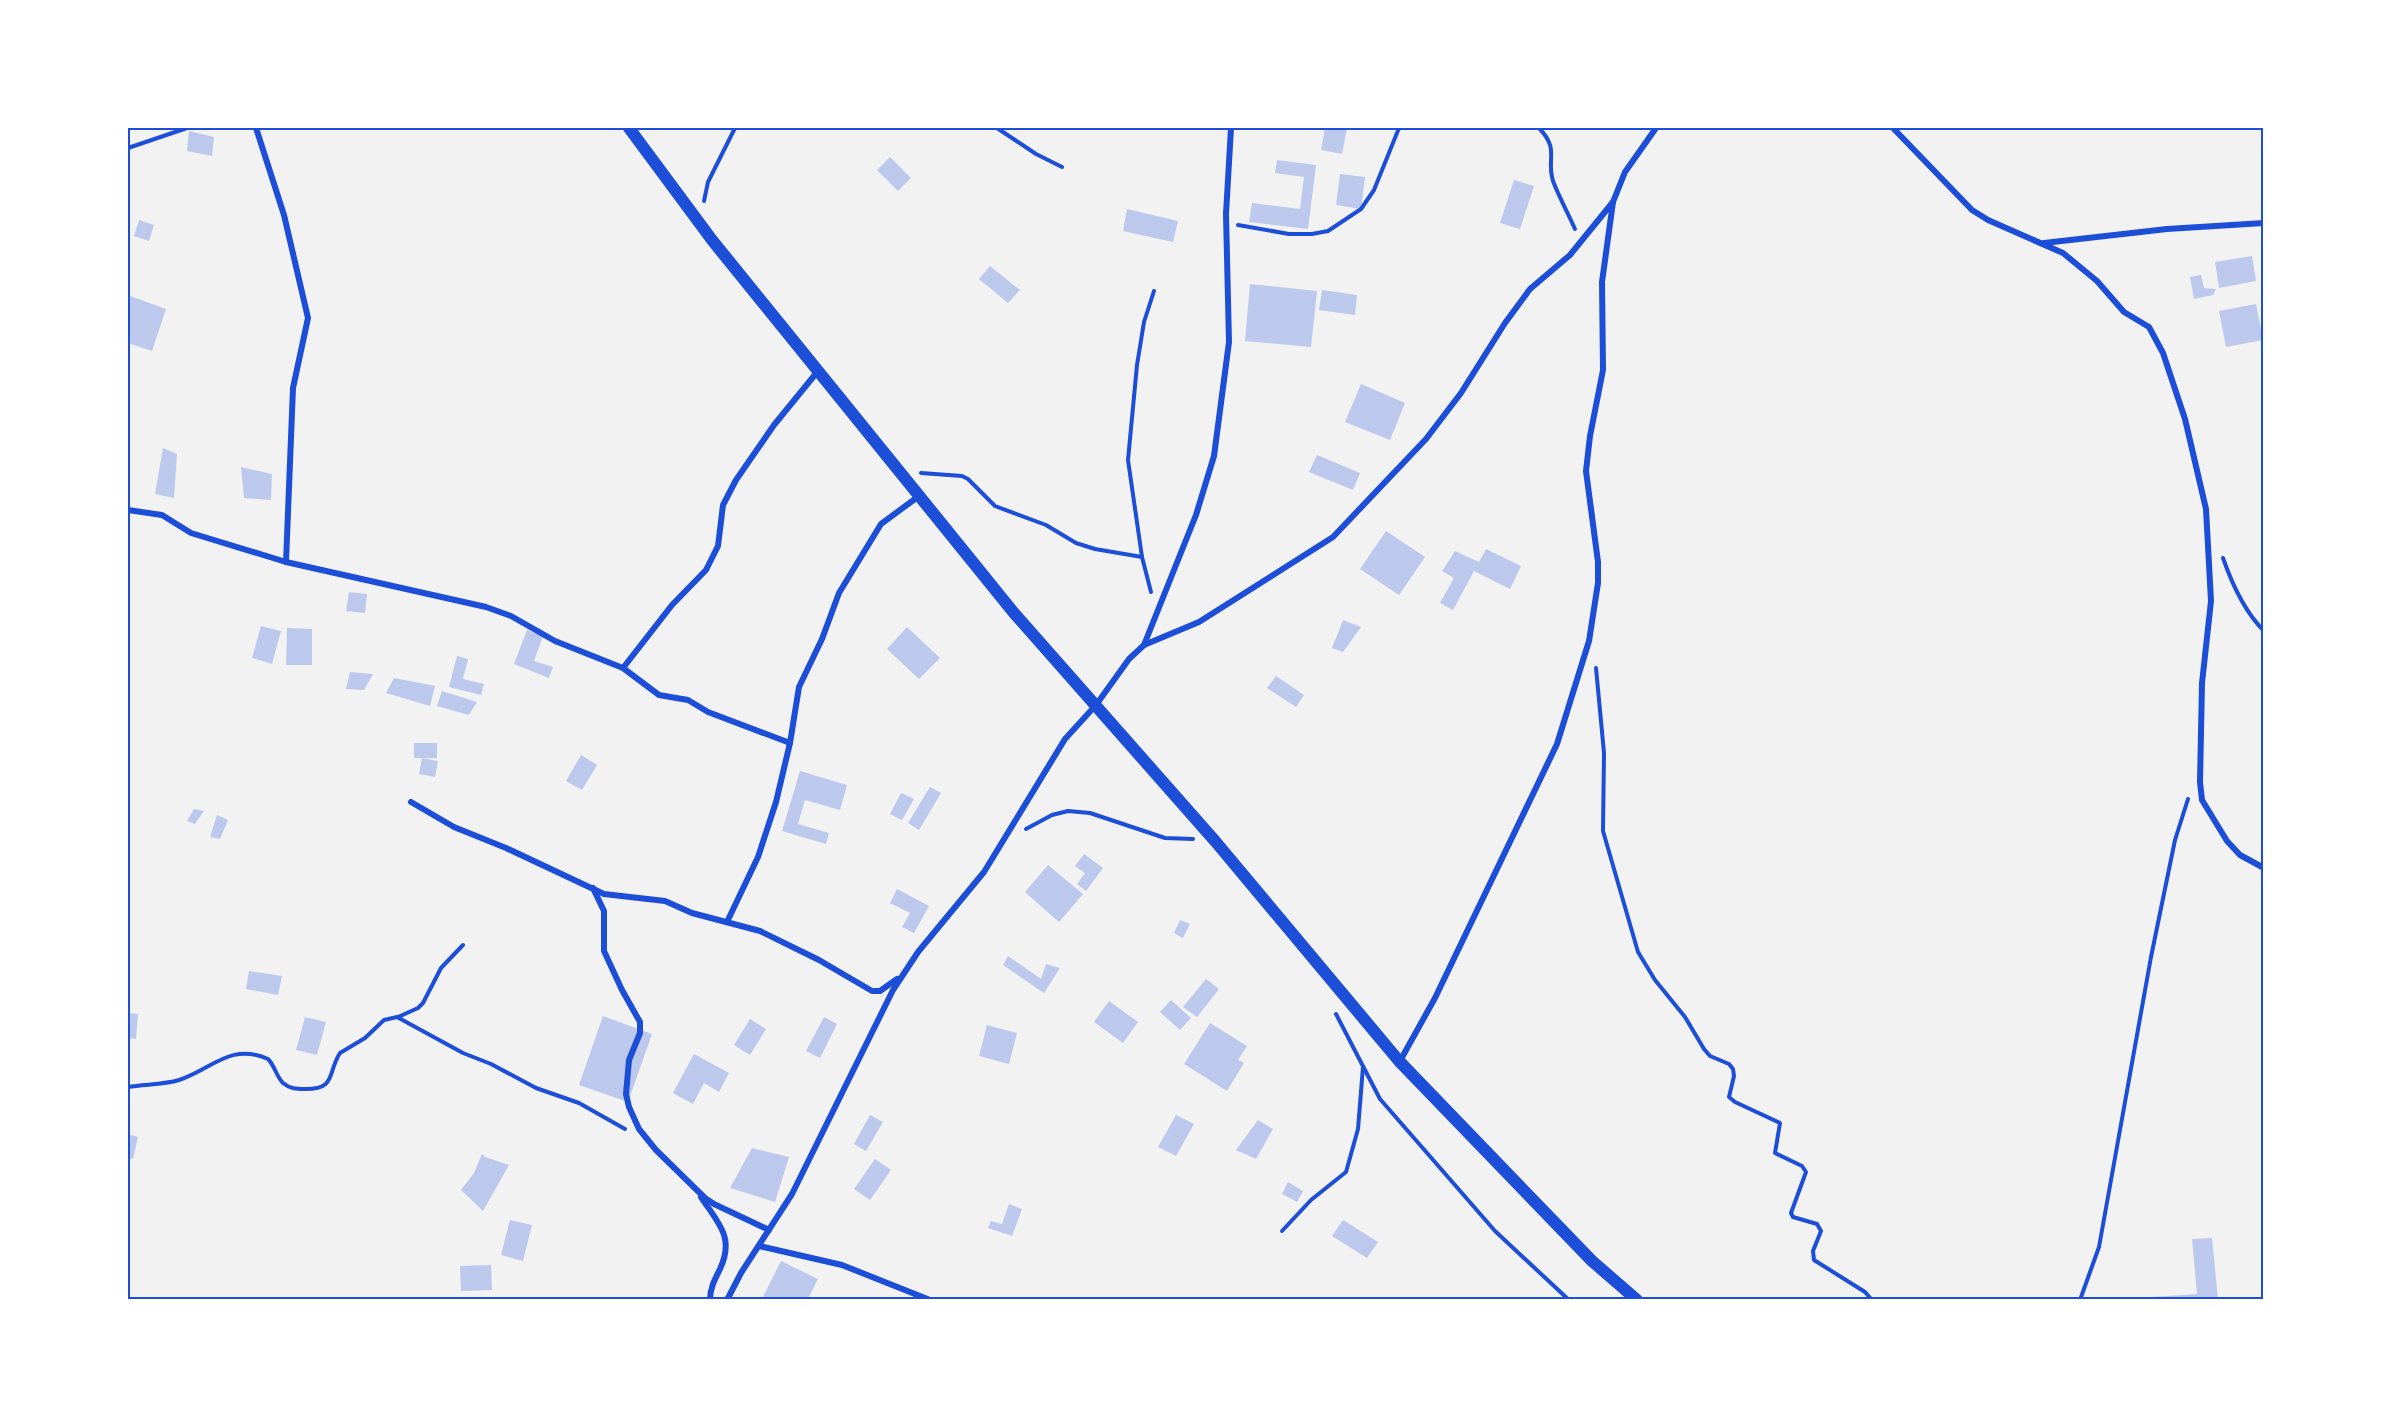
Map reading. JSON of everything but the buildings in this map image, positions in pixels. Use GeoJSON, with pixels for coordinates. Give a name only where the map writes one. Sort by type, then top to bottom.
{"type":"FeatureCollection","features":[{"type":"Feature","properties":{"kind":"main road"},"geometry":{"type":"LineString","coordinates":[[629,128],[699,223],[1014,613],[1219,846],[1399,1061],[1592,1261],[1636,1299]]}},
{"type":"Feature","properties":{"kind":"street"},"geometry":{"type":"LineString","coordinates":[[256,128],[285,215],[308,318],[293,388],[286,562]]}},
{"type":"Feature","properties":{"kind":"street"},"geometry":{"type":"LineString","coordinates":[[1144,645],[1196,515],[1214,456],[1229,342],[1226,222],[1231,128]]}},
{"type":"Feature","properties":{"kind":"street"},"geometry":{"type":"LineString","coordinates":[[1399,1061],[1435,998],[1557,744],[1589,641],[1598,583],[1598,562],[1587,471],[1590,436],[1603,370],[1602,282],[1613,202],[1625,171],[1656,128]]}},
{"type":"Feature","properties":{"kind":"street"},"geometry":{"type":"LineString","coordinates":[[1893,128],[1972,210],[2009,231],[2063,253],[2085,271],[2097,281],[2118,306],[2149,327],[2163,353],[2185,419],[2206,509],[2211,601],[2202,683],[2200,782],[2202,800],[2227,841],[2240,855],[2264,868]]}},
{"type":"Feature","properties":{"kind":"street"},"geometry":{"type":"LineString","coordinates":[[727,1299],[792,1194],[893,990],[918,952],[984,872],[1065,739],[1096,705],[1129,659],[1144,645],[1200,622],[1333,537],[1426,439],[1461,393],[1504,323],[1530,289],[1581,243],[1613,202]]}},
{"type":"Feature","properties":{"kind":"street"},"geometry":{"type":"LineString","coordinates":[[2043,243],[2167,229],[2264,223]]}},
{"type":"Feature","properties":{"kind":"street"},"geometry":{"type":"LineString","coordinates":[[623,668],[672,605],[706,570],[718,546],[723,505],[736,480],[774,425],[818,371]]}},
{"type":"Feature","properties":{"kind":"street"},"geometry":{"type":"LineString","coordinates":[[727,922],[758,857],[776,802],[790,744],[799,687],[822,639],[839,593],[880,524],[919,496]]}},
{"type":"Feature","properties":{"kind":"street"},"geometry":{"type":"LineString","coordinates":[[128,510],[162,515],[198,536],[286,562],[486,607],[511,616],[555,641],[623,668],[659,695],[688,700],[708,712],[790,744]]}},
{"type":"Feature","properties":{"kind":"street"},"geometry":{"type":"LineString","coordinates":[[411,802],[454,827],[604,894],[666,901],[692,913],[760,931],[819,960],[872,991],[880,991],[903,976]]}},
{"type":"Feature","properties":{"kind":"street"},"geometry":{"type":"LineString","coordinates":[[593,888],[604,911],[604,951],[640,1022],[640,1033],[629,1060],[626,1094],[639,1129],[653,1147],[714,1204],[769,1230]]}},
{"type":"Feature","properties":{"kind":"street"},"geometry":{"type":"LineString","coordinates":[[696,1189],[725,1235],[727,1247],[710,1291],[710,1299]]}},
{"type":"Feature","properties":{"kind":"street"},"geometry":{"type":"LineString","coordinates":[[759,1246],[842,1265],[930,1299]]}},
{"type":"Feature","properties":{"kind":"path"},"geometry":{"type":"LineString","coordinates":[[128,148],[187,128]]}},
{"type":"Feature","properties":{"kind":"path"},"geometry":{"type":"LineString","coordinates":[[699,223],[708,182],[735,128]]}},
{"type":"Feature","properties":{"kind":"path"},"geometry":{"type":"LineString","coordinates":[[997,128],[1036,154],[1062,167]]}},
{"type":"Feature","properties":{"kind":"path"},"geometry":{"type":"LineString","coordinates":[[1226,222],[1289,234],[1328,231],[1361,208],[1374,190],[1399,128]]}},
{"type":"Feature","properties":{"kind":"path"},"geometry":{"type":"LineString","coordinates":[[1539,128],[1548,137],[1552,147],[1553,180],[1581,243]]}},
{"type":"Feature","properties":{"kind":"path"},"geometry":{"type":"LineString","coordinates":[[1154,291],[1144,322],[1137,365],[1128,460],[1142,556],[1157,613]]}},
{"type":"Feature","properties":{"kind":"path"},"geometry":{"type":"LineString","coordinates":[[899,471],[962,476],[968,479],[995,506],[1046,525],[1076,543],[1095,549],[1142,556]]}},
{"type":"Feature","properties":{"kind":"path"},"geometry":{"type":"LineString","coordinates":[[2221,552],[2232,584],[2256,623],[2264,631]]}},
{"type":"Feature","properties":{"kind":"path"},"geometry":{"type":"LineString","coordinates":[[1595,660],[1604,753],[1603,831],[1638,952],[1704,1049],[1710,1056],[1729,1064],[1733,1070],[1734,1076],[1729,1097],[1780,1123],[1775,1153],[1802,1166],[1806,1172],[1792,1215],[1817,1224],[1821,1231],[1813,1251],[1814,1260],[1865,1292],[1872,1299]]}},
{"type":"Feature","properties":{"kind":"path"},"geometry":{"type":"LineString","coordinates":[[2080,1299],[2099,1247],[2153,945],[2175,840],[2190,795]]}},
{"type":"Feature","properties":{"kind":"path"},"geometry":{"type":"LineString","coordinates":[[1006,839],[1052,815],[1068,811],[1090,813],[1165,838],[1190,838],[1219,846]]}},
{"type":"Feature","properties":{"kind":"path"},"geometry":{"type":"LineString","coordinates":[[128,1087],[186,1078],[210,1064],[237,1054],[268,1059],[282,1082],[289,1087],[320,1088],[328,1082],[340,1053],[365,1038],[384,1020],[418,1008],[423,1003],[441,968],[463,945]]}},
{"type":"Feature","properties":{"kind":"path"},"geometry":{"type":"LineString","coordinates":[[1335,1011],[1380,1099],[1495,1231],[1569,1299]]}},
{"type":"Feature","properties":{"kind":"path"},"geometry":{"type":"LineString","coordinates":[[397,1017],[463,1053],[491,1064],[536,1088],[579,1103],[653,1147]]}},
{"type":"Feature","properties":{"kind":"path"},"geometry":{"type":"LineString","coordinates":[[1282,1230],[1311,1200],[1346,1172],[1358,1129],[1363,1067]]}}]}
